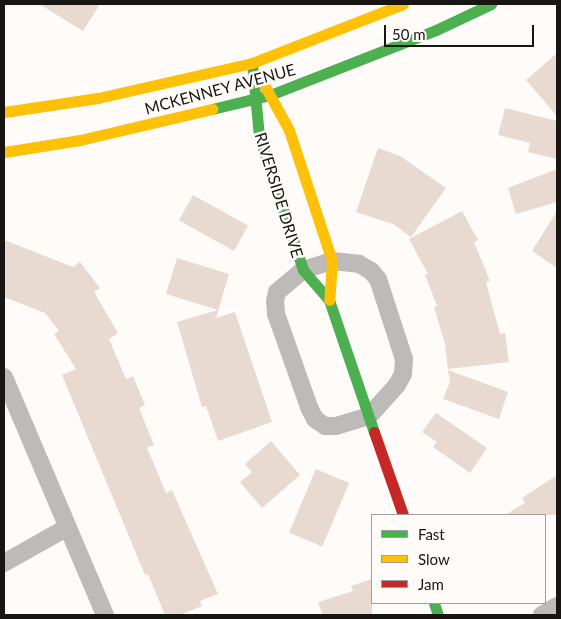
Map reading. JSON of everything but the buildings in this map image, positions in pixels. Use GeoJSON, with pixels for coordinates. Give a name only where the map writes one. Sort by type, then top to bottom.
{"type":"FeatureCollection","features":[{"type":"Feature","properties":{"kind":"main road","name":"MCKENNEY AVENUE"},"geometry":{"type":"LineString","coordinates":[[4,112],[98,98],[252,63],[318,40],[403,4]]}},
{"type":"Feature","properties":{"kind":"main road","name":"MCKENNEY AVENUE"},"geometry":{"type":"LineString","coordinates":[[4,152],[80,140],[270,95],[413,40],[491,4]]}},
{"type":"Feature","properties":{"kind":"main road","name":"RIVERSIDE DRIVE"},"geometry":{"type":"LineString","coordinates":[[252,63],[289,130],[332,261],[329,300]]}},
{"type":"Feature","properties":{"kind":"main road","name":"RIVERSIDE DRIVE"},"geometry":{"type":"LineString","coordinates":[[252,63],[259,136],[303,270],[329,300],[403,514]]}},
{"type":"Feature","properties":{"kind":"street","name":"RIVERSIDE DRIVE"},"geometry":{"type":"LineString","coordinates":[[332,261],[359,264],[372,270],[378,279],[404,359],[403,374],[397,385],[369,416],[325,426],[315,419],[309,407],[276,314],[275,301],[277,292],[303,270],[332,261]]}},
{"type":"Feature","properties":{"kind":"street"},"geometry":{"type":"LineString","coordinates":[[4,377],[105,615]]}},
{"type":"Feature","properties":{"kind":"street"},"geometry":{"type":"LineString","coordinates":[[4,563],[68,527]]}},
{"type":"Feature","properties":{"kind":"street"},"geometry":{"type":"LineString","coordinates":[[542,615],[557,606]]}},
{"type":"Feature","properties":{"kind":"traffic: fast"},"geometry":{"type":"LineString","coordinates":[[212,109],[270,95],[436,30],[491,4]]}},
{"type":"Feature","properties":{"kind":"traffic: fast"},"geometry":{"type":"LineString","coordinates":[[252,63],[259,136],[303,270],[329,300],[374,432]]}},
{"type":"Feature","properties":{"kind":"traffic: fast"},"geometry":{"type":"LineString","coordinates":[[434,604],[438,615]]}},
{"type":"Feature","properties":{"kind":"traffic: slow"},"geometry":{"type":"LineString","coordinates":[[4,112],[98,98],[252,63],[403,4]]}},
{"type":"Feature","properties":{"kind":"traffic: slow"},"geometry":{"type":"LineString","coordinates":[[262,81],[289,130],[332,261],[329,300]]}},
{"type":"Feature","properties":{"kind":"traffic: slow"},"geometry":{"type":"LineString","coordinates":[[4,152],[80,140],[212,109]]}},
{"type":"Feature","properties":{"kind":"traffic: jam"},"geometry":{"type":"LineString","coordinates":[[374,432],[403,514]]}}]}
